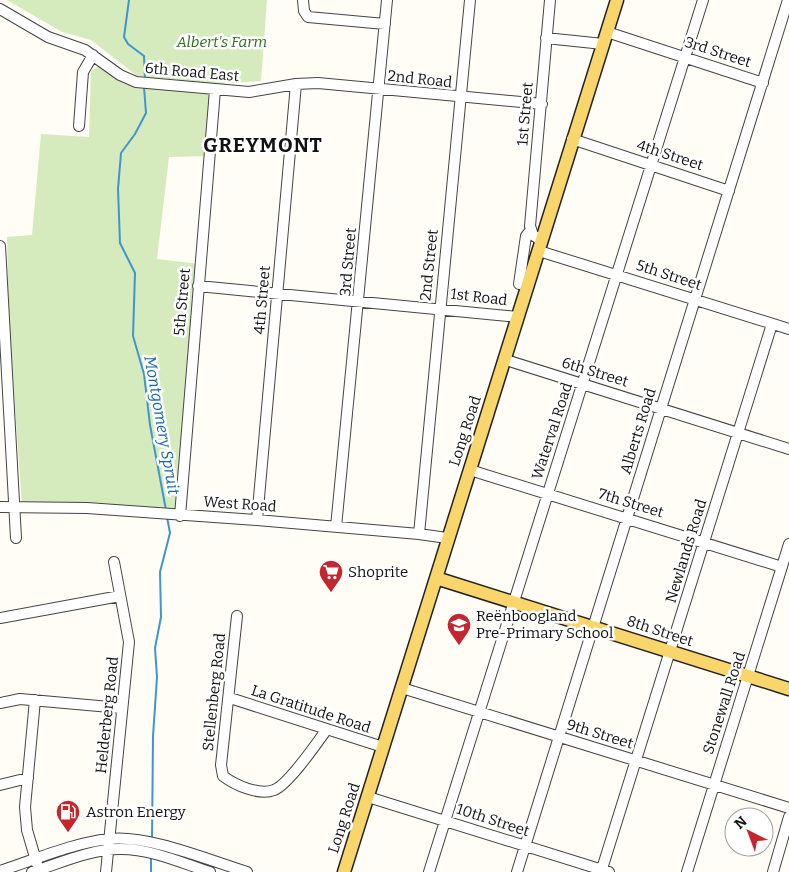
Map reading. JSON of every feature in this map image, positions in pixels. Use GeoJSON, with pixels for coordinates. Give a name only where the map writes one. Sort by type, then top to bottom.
{"type":"FeatureCollection","features":[{"type":"Feature","properties":{"kind":"main road","name":"Long Road"},"geometry":{"type":"LineString","coordinates":[[344,871],[447,538],[506,360],[616,0]]}},
{"type":"Feature","properties":{"kind":"main road","name":"8th Street"},"geometry":{"type":"LineString","coordinates":[[436,578],[789,689]]}},
{"type":"Feature","properties":{"kind":"street"},"geometry":{"type":"LineString","coordinates":[[303,0],[304,11],[308,17],[385,24]]}},
{"type":"Feature","properties":{"kind":"street","name":"3rd Street"},"geometry":{"type":"LineString","coordinates":[[336,527],[360,301],[387,0]]}},
{"type":"Feature","properties":{"kind":"street","name":"2nd Street"},"geometry":{"type":"LineString","coordinates":[[419,534],[470,0]]}},
{"type":"Feature","properties":{"kind":"street","name":"1st Street"},"geometry":{"type":"LineString","coordinates":[[519,284],[526,236],[530,230],[550,0]]}},
{"type":"Feature","properties":{"kind":"street","name":"Waterval Road"},"geometry":{"type":"LineString","coordinates":[[430,872],[703,0]]}},
{"type":"Feature","properties":{"kind":"street","name":"Alberts Road"},"geometry":{"type":"LineString","coordinates":[[516,872],[788,0]]}},
{"type":"Feature","properties":{"kind":"street","name":"6th Road East"},"geometry":{"type":"LineString","coordinates":[[0,9],[48,36],[93,55],[120,75],[145,83],[249,92],[296,84]]}},
{"type":"Feature","properties":{"kind":"street","name":"3rd Street"},"geometry":{"type":"LineString","coordinates":[[546,38],[605,38],[686,58],[763,82]]}},
{"type":"Feature","properties":{"kind":"street"},"geometry":{"type":"LineString","coordinates":[[79,126],[83,72],[93,55]]}},
{"type":"Feature","properties":{"kind":"street","name":"2nd Road"},"geometry":{"type":"LineString","coordinates":[[296,84],[318,83],[461,98],[542,104]]}},
{"type":"Feature","properties":{"kind":"street","name":"4th Street"},"geometry":{"type":"LineString","coordinates":[[257,520],[296,84]]}},
{"type":"Feature","properties":{"kind":"street","name":"5th Street"},"geometry":{"type":"LineString","coordinates":[[172,515],[198,286],[215,90]]}},
{"type":"Feature","properties":{"kind":"street","name":"4th Street"},"geometry":{"type":"LineString","coordinates":[[572,139],[729,191]]}},
{"type":"Feature","properties":{"kind":"street"},"geometry":{"type":"LineString","coordinates":[[530,230],[540,246]]}},
{"type":"Feature","properties":{"kind":"street"},"geometry":{"type":"LineString","coordinates":[[0,246],[2,329],[16,538]]}},
{"type":"Feature","properties":{"kind":"street","name":"5th Street"},"geometry":{"type":"LineString","coordinates":[[540,246],[694,300],[789,329]]}},
{"type":"Feature","properties":{"kind":"street","name":"1st Road"},"geometry":{"type":"LineString","coordinates":[[198,286],[518,317]]}},
{"type":"Feature","properties":{"kind":"street","name":"Newlands Road"},"geometry":{"type":"LineString","coordinates":[[604,871],[636,760],[772,324]]}},
{"type":"Feature","properties":{"kind":"street","name":"6th Street"},"geometry":{"type":"LineString","coordinates":[[506,360],[789,449]]}},
{"type":"Feature","properties":{"kind":"street","name":"7th Street"},"geometry":{"type":"LineString","coordinates":[[470,470],[782,567]]}},
{"type":"Feature","properties":{"kind":"street","name":"West Road"},"geometry":{"type":"LineString","coordinates":[[0,507],[87,508],[257,520],[447,538]]}},
{"type":"Feature","properties":{"kind":"street","name":"Stonewall Road"},"geometry":{"type":"LineString","coordinates":[[687,872],[789,544]]}},
{"type":"Feature","properties":{"kind":"street","name":"Helderberg Road"},"geometry":{"type":"LineString","coordinates":[[106,872],[129,642],[114,562]]}},
{"type":"Feature","properties":{"kind":"street"},"geometry":{"type":"LineString","coordinates":[[0,618],[120,596]]}},
{"type":"Feature","properties":{"kind":"street","name":"Stellenberg Road"},"geometry":{"type":"LineString","coordinates":[[237,616],[221,771],[223,776],[239,786],[261,791],[276,790],[287,780],[328,729]]}},
{"type":"Feature","properties":{"kind":"street","name":"9th Street"},"geometry":{"type":"LineString","coordinates":[[402,688],[714,783],[789,808]]}},
{"type":"Feature","properties":{"kind":"street","name":"La Gratitude Road"},"geometry":{"type":"LineString","coordinates":[[230,698],[383,747]]}},
{"type":"Feature","properties":{"kind":"street"},"geometry":{"type":"LineString","coordinates":[[0,703],[14,699],[122,708]]}},
{"type":"Feature","properties":{"kind":"street"},"geometry":{"type":"LineString","coordinates":[[35,700],[26,820],[36,867]]}},
{"type":"Feature","properties":{"kind":"street"},"geometry":{"type":"LineString","coordinates":[[0,785],[28,778]]}},
{"type":"Feature","properties":{"kind":"street","name":"10th Street"},"geometry":{"type":"LineString","coordinates":[[368,797],[604,871]]}},
{"type":"Feature","properties":{"kind":"street"},"geometry":{"type":"LineString","coordinates":[[773,872],[789,818]]}},
{"type":"Feature","properties":{"kind":"street"},"geometry":{"type":"LineString","coordinates":[[0,871],[36,867],[123,838],[151,844],[247,872]]}},
{"type":"Feature","properties":{"kind":"street"},"geometry":{"type":"LineString","coordinates":[[109,844],[210,872]]}},
{"type":"Feature","properties":{"kind":"green space","name":"Albert's Farm"},"geometry":{"type":"Polygon","coordinates":[[[7,0],[267,0],[261,81],[219,84],[137,76],[91,40],[62,32],[7,0]]]}},
{"type":"Feature","properties":{"kind":"green space"},"geometry":{"type":"Polygon","coordinates":[[[99,66],[135,84],[216,92],[209,156],[169,157],[157,259],[199,264],[178,514],[22,503],[9,329],[7,237],[32,235],[41,134],[89,137],[91,71],[99,66]]]}},
{"type":"Feature","properties":{"kind":"waterway","name":"Montgomery Spruit"},"geometry":{"type":"LineString","coordinates":[[129,0],[124,37],[128,44],[144,56],[145,80]]}},
{"type":"Feature","properties":{"kind":"waterway","name":"Montgomery Spruit"},"geometry":{"type":"LineString","coordinates":[[144,87],[146,113],[135,134],[121,153],[118,189],[120,243],[135,273],[133,336],[144,374],[150,425],[166,510]]}},
{"type":"Feature","properties":{"kind":"waterway","name":"Montgomery Spruit"},"geometry":{"type":"LineString","coordinates":[[152,840],[153,736],[157,677],[155,648],[161,617],[160,572],[170,533],[167,517]]}},
{"type":"Feature","properties":{"kind":"waterway","name":"Montgomery Spruit"},"geometry":{"type":"LineString","coordinates":[[151,857],[151,872]]}},
{"type":"Feature","properties":{"kind":"place","name":"Shoprite"},"geometry":{"type":"Point","coordinates":[331,593]}},
{"type":"Feature","properties":{"kind":"place","name":"Reënboogland Pre-Primary School"},"geometry":{"type":"Point","coordinates":[459,646]}},
{"type":"Feature","properties":{"kind":"place","name":"Astron Energy"},"geometry":{"type":"Point","coordinates":[68,833]}},
{"type":"Feature","properties":{"kind":"district","name":"GREYMONT"},"geometry":{"type":"Point","coordinates":[263,145]}}]}
